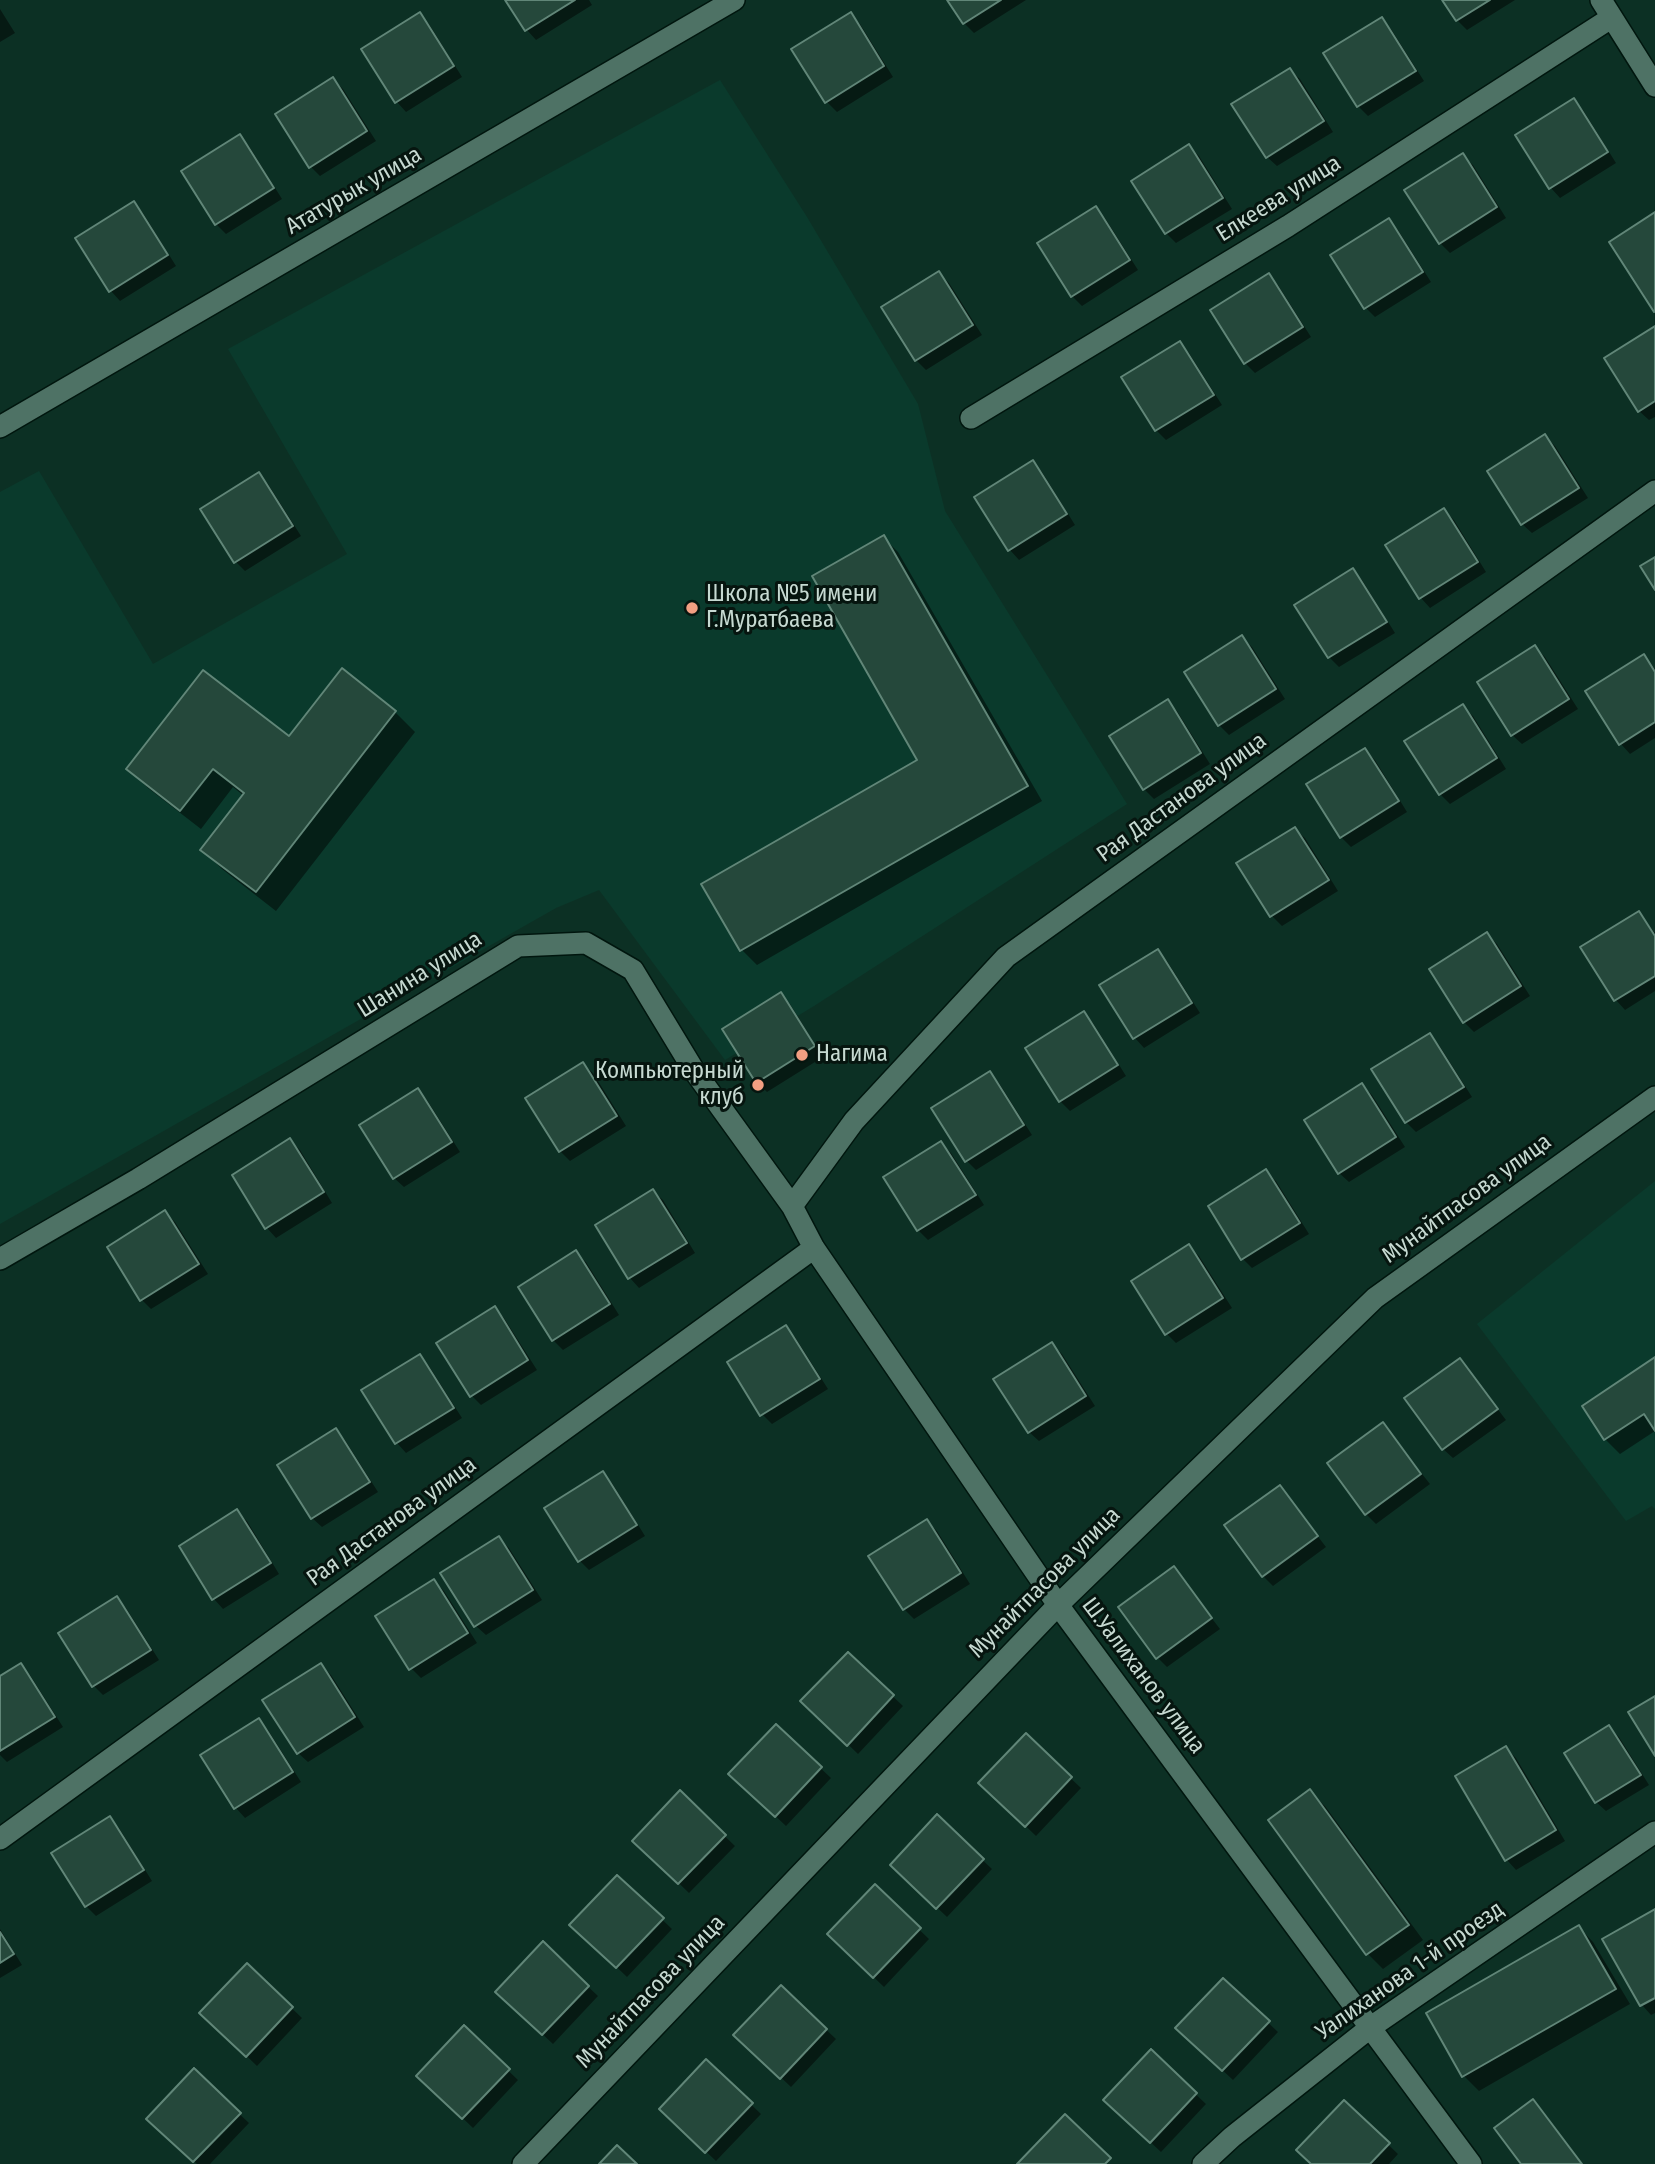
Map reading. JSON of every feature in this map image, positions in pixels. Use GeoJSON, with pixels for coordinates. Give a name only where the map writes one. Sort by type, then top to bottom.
{"type":"FeatureCollection","features":[{"type":"Feature","properties":{"kind":"street","name":"Ататурык улица"},"geometry":{"type":"LineString","coordinates":[[0,427],[734,0]]}},
{"type":"Feature","properties":{"kind":"street"},"geometry":{"type":"LineString","coordinates":[[1606,9],[1655,86]]}},
{"type":"Feature","properties":{"kind":"street","name":"Елкеева улица"},"geometry":{"type":"LineString","coordinates":[[971,418],[1288,226],[1606,9]]}},
{"type":"Feature","properties":{"kind":"street","name":"Рая Дастанова улица"},"geometry":{"type":"LineString","coordinates":[[792,1206],[854,1121],[1006,957],[1655,491]]}},
{"type":"Feature","properties":{"kind":"street","name":"Шанина улица"},"geometry":{"type":"LineString","coordinates":[[0,1259],[150,1171],[517,946],[586,943],[633,970],[693,1069],[792,1206]]}},
{"type":"Feature","properties":{"kind":"street","name":"Мунайтпасова улица"},"geometry":{"type":"LineString","coordinates":[[523,2164],[1058,1605],[1375,1298],[1655,1097]]}},
{"type":"Feature","properties":{"kind":"street","name":"Ш.Уалиханов улица"},"geometry":{"type":"LineString","coordinates":[[792,1206],[814,1248],[1058,1605],[1471,2164]]}},
{"type":"Feature","properties":{"kind":"street","name":"Рая Дастанова улица"},"geometry":{"type":"LineString","coordinates":[[0,1839],[814,1248]]}},
{"type":"Feature","properties":{"kind":"street","name":"Уалиханова 1-й проезд"},"geometry":{"type":"LineString","coordinates":[[1203,2164],[1232,2137],[1371,2027],[1655,1832]]}},
{"type":"Feature","properties":{"kind":"shaded area","name":"Школа №5 имени Г.Муратбаева"},"geometry":{"type":"Polygon","coordinates":[[[720,80],[807,217],[918,404],[945,511],[1127,804],[814,1006],[725,1060],[599,890],[556,908],[0,1224],[0,492],[39,471],[153,664],[347,554],[228,349],[720,80]]]}},
{"type":"Feature","properties":{"kind":"shaded area"},"geometry":{"type":"Polygon","coordinates":[[[1655,1181],[1655,1509],[1652,1506],[1626,1521],[1477,1324],[1655,1181]]]}},
{"type":"Feature","properties":{"kind":"building"},"geometry":{"type":"Polygon","coordinates":[[[505,0],[575,0],[525,31],[505,0]]]}},
{"type":"Feature","properties":{"kind":"building"},"geometry":{"type":"Polygon","coordinates":[[[947,0],[1001,0],[963,24],[947,0]]]}},
{"type":"Feature","properties":{"kind":"building"},"geometry":{"type":"Polygon","coordinates":[[[1442,0],[1490,0],[1456,21],[1442,0]]]}},
{"type":"Feature","properties":{"kind":"building"},"geometry":{"type":"Polygon","coordinates":[[[420,12],[454,66],[395,103],[361,49],[420,12]]]}},
{"type":"Feature","properties":{"kind":"building"},"geometry":{"type":"Polygon","coordinates":[[[851,12],[884,66],[825,103],[791,49],[851,12]]]}},
{"type":"Feature","properties":{"kind":"building"},"geometry":{"type":"Polygon","coordinates":[[[1382,17],[1416,71],[1357,107],[1323,53],[1382,17]]]}},
{"type":"Feature","properties":{"kind":"building"},"geometry":{"type":"Polygon","coordinates":[[[1290,68],[1324,121],[1266,158],[1231,104],[1290,68]]]}},
{"type":"Feature","properties":{"kind":"building"},"geometry":{"type":"Polygon","coordinates":[[[333,77],[367,131],[309,168],[275,114],[333,77]]]}},
{"type":"Feature","properties":{"kind":"building"},"geometry":{"type":"Polygon","coordinates":[[[1574,98],[1608,152],[1549,189],[1515,135],[1574,98]]]}},
{"type":"Feature","properties":{"kind":"building"},"geometry":{"type":"Polygon","coordinates":[[[240,134],[274,188],[215,225],[181,171],[240,134]]]}},
{"type":"Feature","properties":{"kind":"building"},"geometry":{"type":"Polygon","coordinates":[[[1189,144],[1223,198],[1165,234],[1131,181],[1189,144]]]}},
{"type":"Feature","properties":{"kind":"building"},"geometry":{"type":"Polygon","coordinates":[[[1463,153],[1497,207],[1439,244],[1404,190],[1463,153]]]}},
{"type":"Feature","properties":{"kind":"building"},"geometry":{"type":"Polygon","coordinates":[[[134,201],[168,255],[109,292],[75,238],[134,201]]]}},
{"type":"Feature","properties":{"kind":"building"},"geometry":{"type":"Polygon","coordinates":[[[1096,206],[1130,260],[1071,297],[1037,243],[1096,206]]]}},
{"type":"Feature","properties":{"kind":"building"},"geometry":{"type":"Polygon","coordinates":[[[1655,212],[1655,311],[1654,312],[1609,242],[1655,212]]]}},
{"type":"Feature","properties":{"kind":"building"},"geometry":{"type":"Polygon","coordinates":[[[1389,218],[1423,272],[1364,309],[1330,255],[1389,218]]]}},
{"type":"Feature","properties":{"kind":"building"},"geometry":{"type":"Polygon","coordinates":[[[939,271],[973,325],[915,361],[881,307],[939,271]]]}},
{"type":"Feature","properties":{"kind":"building"},"geometry":{"type":"Polygon","coordinates":[[[1269,273],[1303,327],[1244,364],[1210,310],[1269,273]]]}},
{"type":"Feature","properties":{"kind":"building"},"geometry":{"type":"Polygon","coordinates":[[[1655,326],[1655,401],[1638,412],[1604,358],[1655,326]]]}},
{"type":"Feature","properties":{"kind":"building"},"geometry":{"type":"Polygon","coordinates":[[[1180,341],[1214,395],[1155,431],[1121,377],[1180,341]]]}},
{"type":"Feature","properties":{"kind":"building"},"geometry":{"type":"Polygon","coordinates":[[[1545,434],[1579,488],[1521,525],[1487,471],[1545,434]]]}},
{"type":"Feature","properties":{"kind":"building"},"geometry":{"type":"Polygon","coordinates":[[[1033,460],[1067,514],[1008,551],[974,497],[1033,460]]]}},
{"type":"Feature","properties":{"kind":"building"},"geometry":{"type":"Polygon","coordinates":[[[259,472],[293,526],[234,563],[200,509],[259,472]]]}},
{"type":"Feature","properties":{"kind":"building"},"geometry":{"type":"Polygon","coordinates":[[[1444,508],[1478,562],[1419,599],[1385,545],[1444,508]]]}},
{"type":"Feature","properties":{"kind":"building","name":"Школа №5 имени Г.Муратбаева"},"geometry":{"type":"Polygon","coordinates":[[[884,535],[1028,786],[740,951],[701,884],[917,760],[812,576],[884,535]]]}},
{"type":"Feature","properties":{"kind":"building"},"geometry":{"type":"Polygon","coordinates":[[[1655,557],[1655,590],[1640,566],[1655,557]]]}},
{"type":"Feature","properties":{"kind":"building"},"geometry":{"type":"Polygon","coordinates":[[[1353,568],[1387,622],[1328,658],[1294,605],[1353,568]]]}},
{"type":"Feature","properties":{"kind":"building"},"geometry":{"type":"Polygon","coordinates":[[[1242,635],[1276,689],[1218,726],[1184,672],[1242,635]]]}},
{"type":"Feature","properties":{"kind":"building"},"geometry":{"type":"Polygon","coordinates":[[[1535,645],[1569,699],[1511,736],[1477,682],[1535,645]]]}},
{"type":"Feature","properties":{"kind":"building"},"geometry":{"type":"Polygon","coordinates":[[[1644,654],[1655,672],[1655,722],[1619,745],[1585,691],[1644,654]]]}},
{"type":"Feature","properties":{"kind":"building"},"geometry":{"type":"Polygon","coordinates":[[[342,668],[396,711],[256,892],[200,850],[244,793],[213,769],[180,811],[126,769],[203,670],[289,736],[342,668]]]}},
{"type":"Feature","properties":{"kind":"building"},"geometry":{"type":"Polygon","coordinates":[[[1168,699],[1201,753],[1143,790],[1109,736],[1168,699]]]}},
{"type":"Feature","properties":{"kind":"building"},"geometry":{"type":"Polygon","coordinates":[[[1463,704],[1497,758],[1439,795],[1404,741],[1463,704]]]}},
{"type":"Feature","properties":{"kind":"building"},"geometry":{"type":"Polygon","coordinates":[[[1365,748],[1399,801],[1340,838],[1306,784],[1365,748]]]}},
{"type":"Feature","properties":{"kind":"building"},"geometry":{"type":"Polygon","coordinates":[[[1295,827],[1329,880],[1270,917],[1236,863],[1295,827]]]}},
{"type":"Feature","properties":{"kind":"building"},"geometry":{"type":"Polygon","coordinates":[[[1639,911],[1655,936],[1655,976],[1614,1001],[1580,947],[1639,911]]]}},
{"type":"Feature","properties":{"kind":"building"},"geometry":{"type":"Polygon","coordinates":[[[1487,932],[1521,986],[1463,1023],[1429,969],[1487,932]]]}},
{"type":"Feature","properties":{"kind":"building"},"geometry":{"type":"Polygon","coordinates":[[[1158,949],[1192,1003],[1133,1039],[1099,985],[1158,949]]]}},
{"type":"Feature","properties":{"kind":"building"},"geometry":{"type":"Polygon","coordinates":[[[781,992],[815,1046],[756,1083],[722,1029],[781,992]]]}},
{"type":"Feature","properties":{"kind":"building"},"geometry":{"type":"Polygon","coordinates":[[[1084,1011],[1118,1065],[1059,1102],[1025,1048],[1084,1011]]]}},
{"type":"Feature","properties":{"kind":"building"},"geometry":{"type":"Polygon","coordinates":[[[1430,1033],[1464,1087],[1405,1123],[1371,1069],[1430,1033]]]}},
{"type":"Feature","properties":{"kind":"building"},"geometry":{"type":"Polygon","coordinates":[[[583,1062],[617,1116],[559,1152],[525,1098],[583,1062]]]}},
{"type":"Feature","properties":{"kind":"building"},"geometry":{"type":"Polygon","coordinates":[[[990,1071],[1024,1125],[965,1162],[931,1108],[990,1071]]]}},
{"type":"Feature","properties":{"kind":"building"},"geometry":{"type":"Polygon","coordinates":[[[1362,1083],[1396,1137],[1338,1174],[1304,1120],[1362,1083]]]}},
{"type":"Feature","properties":{"kind":"building"},"geometry":{"type":"Polygon","coordinates":[[[418,1088],[452,1142],[393,1179],[359,1125],[418,1088]]]}},
{"type":"Feature","properties":{"kind":"building"},"geometry":{"type":"Polygon","coordinates":[[[290,1138],[324,1192],[265,1229],[232,1175],[290,1138]]]}},
{"type":"Feature","properties":{"kind":"building"},"geometry":{"type":"Polygon","coordinates":[[[941,1141],[976,1195],[917,1231],[883,1177],[941,1141]]]}},
{"type":"Feature","properties":{"kind":"building"},"geometry":{"type":"Polygon","coordinates":[[[1266,1169],[1300,1223],[1241,1260],[1208,1206],[1266,1169]]]}},
{"type":"Feature","properties":{"kind":"building"},"geometry":{"type":"Polygon","coordinates":[[[653,1189],[687,1243],[628,1279],[595,1225],[653,1189]]]}},
{"type":"Feature","properties":{"kind":"building"},"geometry":{"type":"Polygon","coordinates":[[[165,1210],[199,1264],[140,1301],[107,1247],[165,1210]]]}},
{"type":"Feature","properties":{"kind":"building"},"geometry":{"type":"Polygon","coordinates":[[[1189,1244],[1223,1298],[1165,1335],[1131,1281],[1189,1244]]]}},
{"type":"Feature","properties":{"kind":"building"},"geometry":{"type":"Polygon","coordinates":[[[576,1250],[610,1304],[552,1341],[518,1287],[576,1250]]]}},
{"type":"Feature","properties":{"kind":"building"},"geometry":{"type":"Polygon","coordinates":[[[495,1306],[528,1360],[470,1397],[436,1343],[495,1306]]]}},
{"type":"Feature","properties":{"kind":"building"},"geometry":{"type":"Polygon","coordinates":[[[786,1325],[820,1379],[760,1416],[727,1362],[786,1325]]]}},
{"type":"Feature","properties":{"kind":"building"},"geometry":{"type":"Polygon","coordinates":[[[1052,1342],[1086,1396],[1028,1433],[993,1379],[1052,1342]]]}},
{"type":"Feature","properties":{"kind":"building"},"geometry":{"type":"Polygon","coordinates":[[[420,1354],[454,1408],[395,1444],[361,1390],[420,1354]]]}},
{"type":"Feature","properties":{"kind":"building"},"geometry":{"type":"Polygon","coordinates":[[[1655,1357],[1655,1431],[1644,1414],[1604,1440],[1582,1406],[1655,1357]]]}},
{"type":"Feature","properties":{"kind":"building"},"geometry":{"type":"Polygon","coordinates":[[[1460,1358],[1498,1409],[1442,1450],[1404,1398],[1460,1358]]]}},
{"type":"Feature","properties":{"kind":"building"},"geometry":{"type":"Polygon","coordinates":[[[1383,1422],[1421,1474],[1365,1515],[1327,1463],[1383,1422]]]}},
{"type":"Feature","properties":{"kind":"building"},"geometry":{"type":"Polygon","coordinates":[[[336,1428],[370,1482],[311,1519],[277,1465],[336,1428]]]}},
{"type":"Feature","properties":{"kind":"building"},"geometry":{"type":"Polygon","coordinates":[[[603,1471],[637,1525],[578,1562],[544,1508],[603,1471]]]}},
{"type":"Feature","properties":{"kind":"building"},"geometry":{"type":"Polygon","coordinates":[[[1280,1485],[1318,1536],[1262,1577],[1224,1525],[1280,1485]]]}},
{"type":"Feature","properties":{"kind":"building"},"geometry":{"type":"Polygon","coordinates":[[[237,1509],[271,1563],[212,1600],[179,1546],[237,1509]]]}},
{"type":"Feature","properties":{"kind":"building"},"geometry":{"type":"Polygon","coordinates":[[[927,1519],[961,1573],[903,1610],[868,1556],[927,1519]]]}},
{"type":"Feature","properties":{"kind":"building"},"geometry":{"type":"Polygon","coordinates":[[[499,1536],[533,1590],[474,1627],[440,1573],[499,1536]]]}},
{"type":"Feature","properties":{"kind":"building"},"geometry":{"type":"Polygon","coordinates":[[[1174,1566],[1212,1618],[1156,1659],[1118,1607],[1174,1566]]]}},
{"type":"Feature","properties":{"kind":"building"},"geometry":{"type":"Polygon","coordinates":[[[434,1579],[468,1633],[409,1670],[375,1616],[434,1579]]]}},
{"type":"Feature","properties":{"kind":"building"},"geometry":{"type":"Polygon","coordinates":[[[117,1596],[151,1650],[92,1687],[58,1633],[117,1596]]]}},
{"type":"Feature","properties":{"kind":"building"},"geometry":{"type":"Polygon","coordinates":[[[848,1652],[894,1695],[847,1746],[800,1701],[848,1652]]]}},
{"type":"Feature","properties":{"kind":"building"},"geometry":{"type":"Polygon","coordinates":[[[21,1663],[55,1717],[0,1751],[0,1676],[21,1663]]]}},
{"type":"Feature","properties":{"kind":"building"},"geometry":{"type":"Polygon","coordinates":[[[321,1663],[355,1717],[297,1754],[262,1700],[321,1663]]]}},
{"type":"Feature","properties":{"kind":"building"},"geometry":{"type":"Polygon","coordinates":[[[1655,1696],[1655,1756],[1628,1712],[1655,1696]]]}},
{"type":"Feature","properties":{"kind":"building"},"geometry":{"type":"Polygon","coordinates":[[[259,1718],[293,1772],[234,1809],[200,1755],[259,1718]]]}},
{"type":"Feature","properties":{"kind":"building"},"geometry":{"type":"Polygon","coordinates":[[[776,1724],[822,1767],[775,1817],[728,1774],[776,1724]]]}},
{"type":"Feature","properties":{"kind":"building"},"geometry":{"type":"Polygon","coordinates":[[[1609,1725],[1641,1775],[1595,1803],[1564,1753],[1609,1725]]]}},
{"type":"Feature","properties":{"kind":"building"},"geometry":{"type":"Polygon","coordinates":[[[1026,1733],[1072,1777],[1025,1827],[978,1783],[1026,1733]]]}},
{"type":"Feature","properties":{"kind":"building"},"geometry":{"type":"Polygon","coordinates":[[[1506,1746],[1556,1830],[1505,1861],[1455,1776],[1506,1746]]]}},
{"type":"Feature","properties":{"kind":"building"},"geometry":{"type":"Polygon","coordinates":[[[1310,1789],[1409,1925],[1366,1955],[1268,1820],[1310,1789]]]}},
{"type":"Feature","properties":{"kind":"building"},"geometry":{"type":"Polygon","coordinates":[[[680,1790],[726,1835],[678,1884],[632,1841],[680,1790]]]}},
{"type":"Feature","properties":{"kind":"building"},"geometry":{"type":"Polygon","coordinates":[[[937,1814],[984,1859],[936,1909],[890,1865],[937,1814]]]}},
{"type":"Feature","properties":{"kind":"building"},"geometry":{"type":"Polygon","coordinates":[[[110,1816],[144,1870],[85,1907],[51,1853],[110,1816]]]}},
{"type":"Feature","properties":{"kind":"building"},"geometry":{"type":"Polygon","coordinates":[[[617,1875],[664,1918],[616,1968],[569,1925],[617,1875]]]}},
{"type":"Feature","properties":{"kind":"building"},"geometry":{"type":"Polygon","coordinates":[[[875,1884],[921,1928],[873,1978],[827,1934],[875,1884]]]}},
{"type":"Feature","properties":{"kind":"building"},"geometry":{"type":"Polygon","coordinates":[[[1655,1909],[1655,1998],[1640,2006],[1602,1939],[1655,1909]]]}},
{"type":"Feature","properties":{"kind":"building"},"geometry":{"type":"Polygon","coordinates":[[[1579,1925],[1616,1989],[1462,2077],[1426,2013],[1579,1925]]]}},
{"type":"Feature","properties":{"kind":"building"},"geometry":{"type":"Polygon","coordinates":[[[0,1932],[14,1954],[0,1963],[0,1932]]]}},
{"type":"Feature","properties":{"kind":"building"},"geometry":{"type":"Polygon","coordinates":[[[543,1941],[589,1986],[542,2035],[495,1992],[543,1941]]]}},
{"type":"Feature","properties":{"kind":"building"},"geometry":{"type":"Polygon","coordinates":[[[247,1963],[293,2007],[246,2057],[199,2013],[247,1963]]]}},
{"type":"Feature","properties":{"kind":"building"},"geometry":{"type":"Polygon","coordinates":[[[1223,1978],[1270,2021],[1222,2071],[1175,2028],[1223,1978]]]}},
{"type":"Feature","properties":{"kind":"building"},"geometry":{"type":"Polygon","coordinates":[[[781,1985],[827,2029],[780,2079],[733,2035],[781,1985]]]}},
{"type":"Feature","properties":{"kind":"building"},"geometry":{"type":"Polygon","coordinates":[[[464,2025],[510,2069],[462,2119],[416,2076],[464,2025]]]}},
{"type":"Feature","properties":{"kind":"building"},"geometry":{"type":"Polygon","coordinates":[[[1151,2049],[1197,2093],[1150,2143],[1103,2100],[1151,2049]]]}},
{"type":"Feature","properties":{"kind":"building"},"geometry":{"type":"Polygon","coordinates":[[[706,2059],[753,2103],[705,2153],[659,2109],[706,2059]]]}},
{"type":"Feature","properties":{"kind":"building"},"geometry":{"type":"Polygon","coordinates":[[[194,2068],[241,2113],[193,2162],[146,2119],[194,2068]]]}},
{"type":"Feature","properties":{"kind":"building"},"geometry":{"type":"Polygon","coordinates":[[[1533,2099],[1582,2164],[1521,2164],[1494,2128],[1533,2099]]]}},
{"type":"Feature","properties":{"kind":"building"},"geometry":{"type":"Polygon","coordinates":[[[1344,2100],[1390,2143],[1370,2164],[1311,2164],[1296,2150],[1344,2100]]]}},
{"type":"Feature","properties":{"kind":"building"},"geometry":{"type":"Polygon","coordinates":[[[1065,2114],[1111,2158],[1105,2164],[1017,2164],[1065,2114]]]}},
{"type":"Feature","properties":{"kind":"building"},"geometry":{"type":"Polygon","coordinates":[[[617,2145],[637,2164],[599,2164],[617,2145]]]}},
{"type":"Feature","properties":{"kind":"place","name":"Школа №5 имени Г.Муратбаева"},"geometry":{"type":"Point","coordinates":[692,608]}},
{"type":"Feature","properties":{"kind":"place","name":"Нагима"},"geometry":{"type":"Point","coordinates":[802,1055]}},
{"type":"Feature","properties":{"kind":"place","name":"Компьютерный клуб"},"geometry":{"type":"Point","coordinates":[758,1085]}}]}
